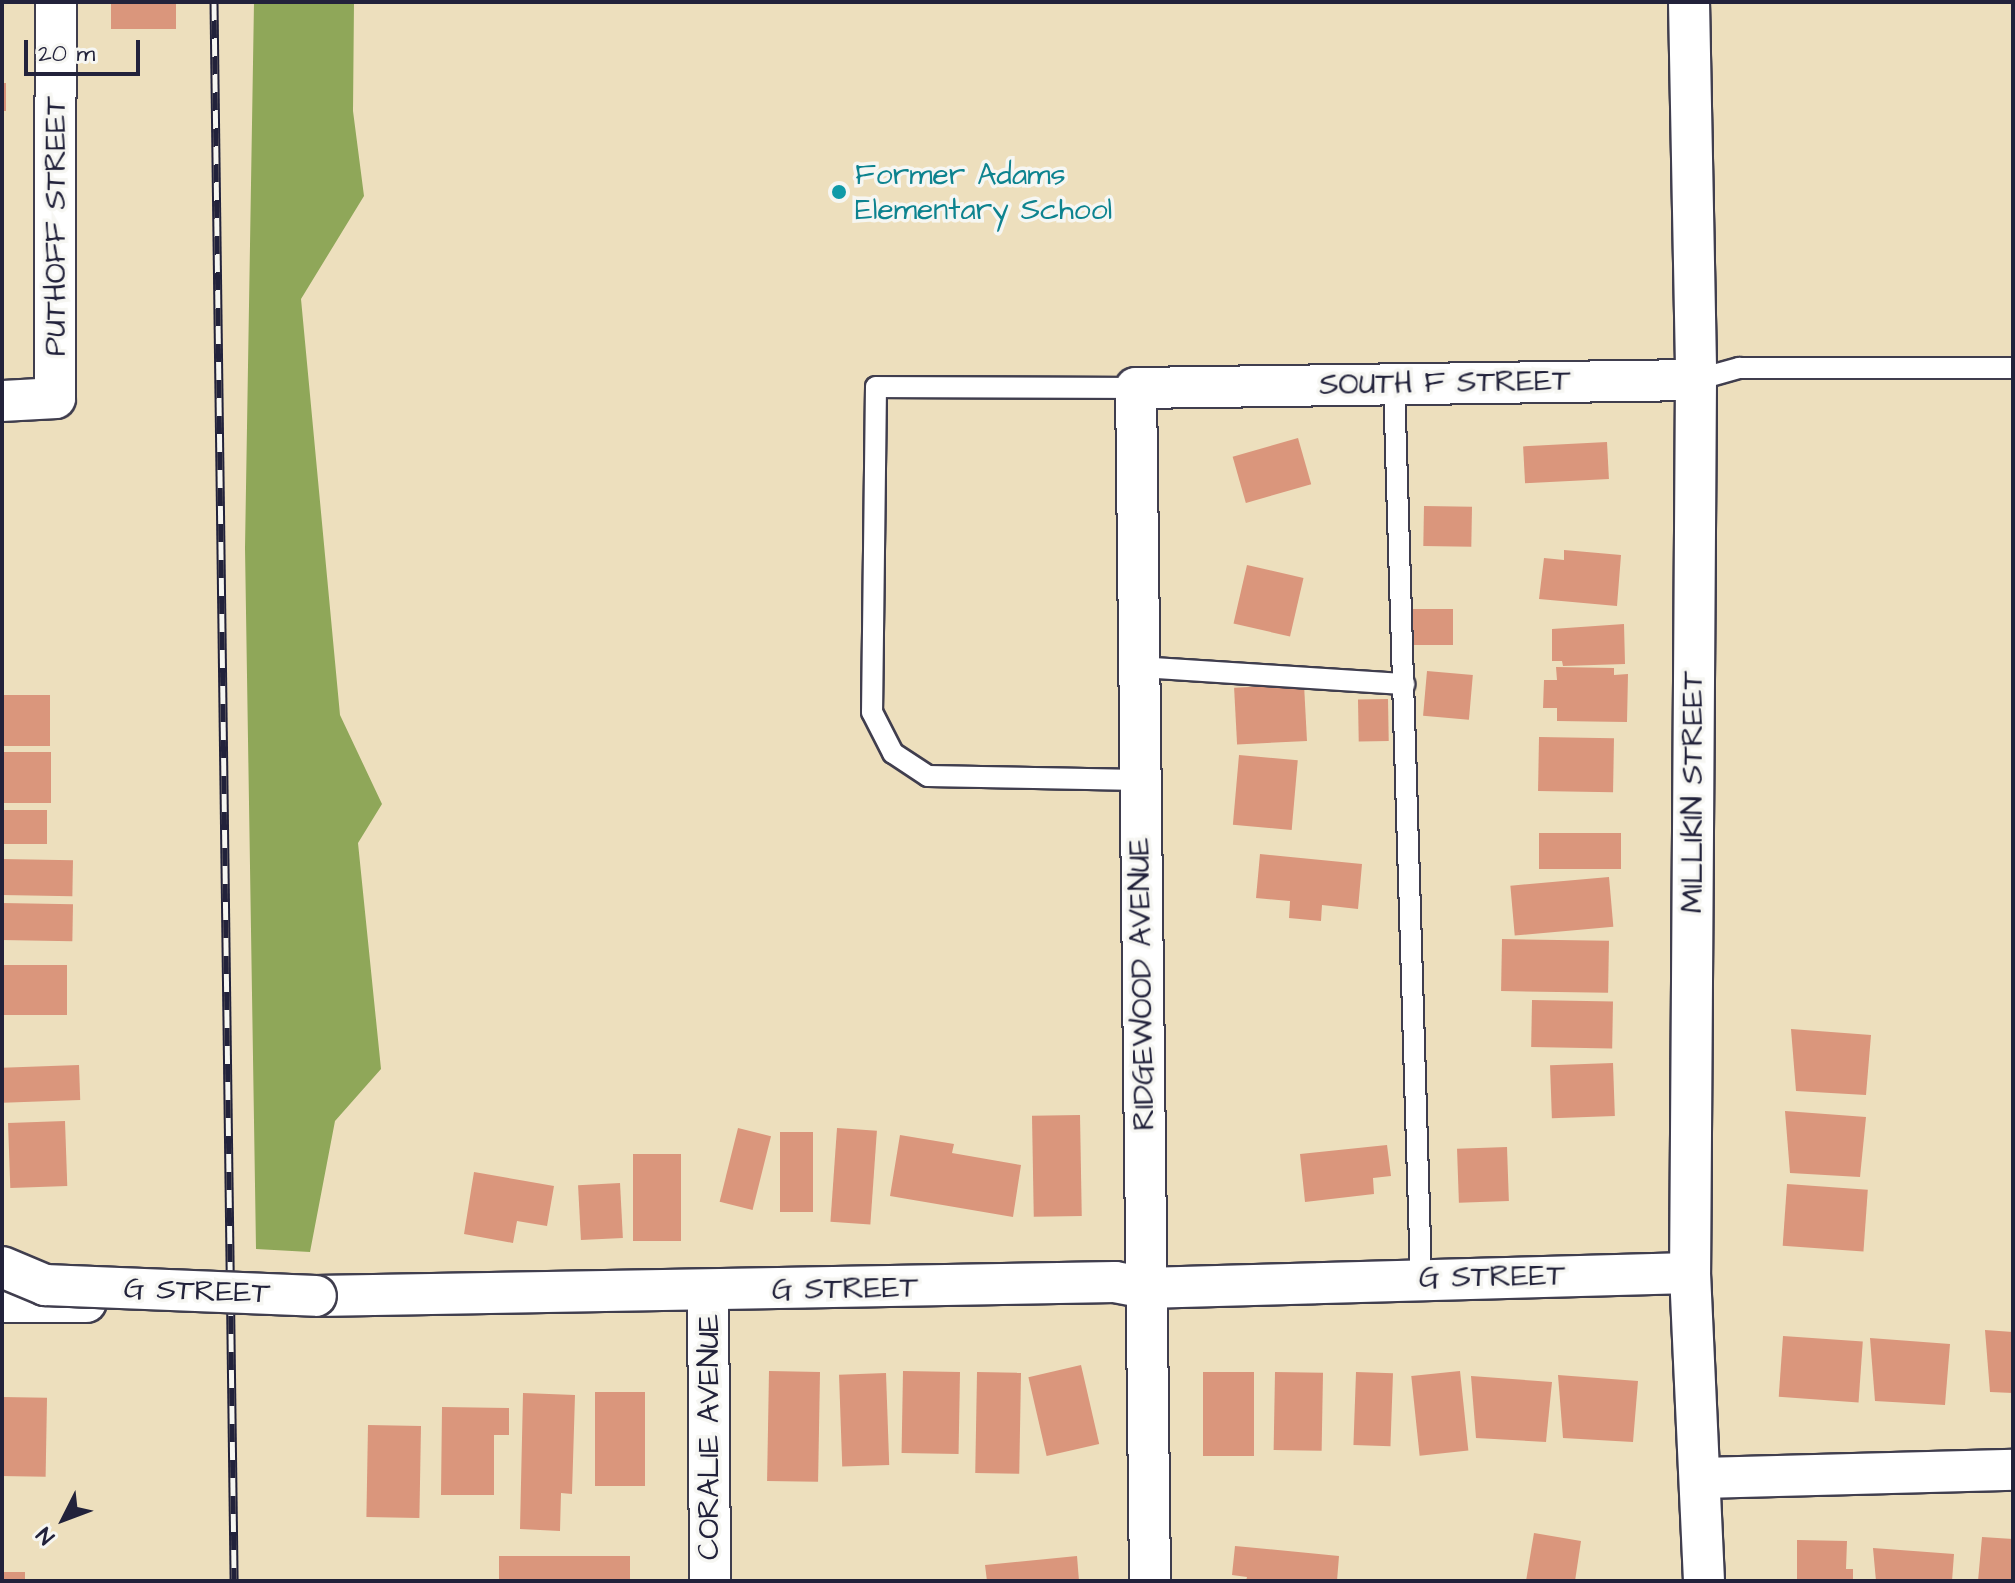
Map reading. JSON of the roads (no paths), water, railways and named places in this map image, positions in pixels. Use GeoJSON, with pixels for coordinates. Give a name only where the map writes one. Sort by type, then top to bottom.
{"type":"FeatureCollection","features":[{"type":"Feature","properties":{"kind":"street","name":"PUTHOFF STREET"},"geometry":{"type":"LineString","coordinates":[[2,401],[55,398],[56,2]]}},
{"type":"Feature","properties":{"kind":"street","name":"MILLIKIN STREET"},"geometry":{"type":"LineString","coordinates":[[1689,2],[1696,380],[1690,1273],[1703,1478],[1704,1581]]}},
{"type":"Feature","properties":{"kind":"street","name":"SOUTH F STREET"},"geometry":{"type":"LineString","coordinates":[[1136,388],[1696,380]]}},
{"type":"Feature","properties":{"kind":"street","name":"RIDGEWOOD AVENUE"},"geometry":{"type":"LineString","coordinates":[[1136,388],[1150,1581]]}},
{"type":"Feature","properties":{"kind":"street","name":"G STREET"},"geometry":{"type":"LineString","coordinates":[[2,1267],[45,1285],[316,1296],[708,1292],[1115,1282],[1145,1288],[1421,1278],[1690,1273]]}},
{"type":"Feature","properties":{"kind":"street","name":"CORALIE AVENUE"},"geometry":{"type":"LineString","coordinates":[[708,1292],[710,1581]]}},
{"type":"Feature","properties":{"kind":"street","name":"G STREET"},"geometry":{"type":"LineString","coordinates":[[2,1302],[142,1302]]}},
{"type":"Feature","properties":{"kind":"street"},"geometry":{"type":"LineString","coordinates":[[1703,1478],[2013,1470]]}},
{"type":"Feature","properties":{"kind":"lane","name":"SOUTH F STREET"},"geometry":{"type":"LineString","coordinates":[[1696,380],[1739,368],[2013,368]]}},
{"type":"Feature","properties":{"kind":"lane"},"geometry":{"type":"LineString","coordinates":[[1394,383],[1421,1278]]}},
{"type":"Feature","properties":{"kind":"lane","name":"SOUTH F STREET"},"geometry":{"type":"LineString","coordinates":[[1136,388],[876,387],[872,712],[893,753],[928,776],[1140,780]]}},
{"type":"Feature","properties":{"kind":"lane"},"geometry":{"type":"LineString","coordinates":[[1140,667],[1404,684]]}},
{"type":"Feature","properties":{"kind":"railway"},"geometry":{"type":"LineString","coordinates":[[214,2],[234,1581]]}},
{"type":"Feature","properties":{"kind":"place","name":"Former Adams Elementary School"},"geometry":{"type":"Point","coordinates":[839,192]}}]}
